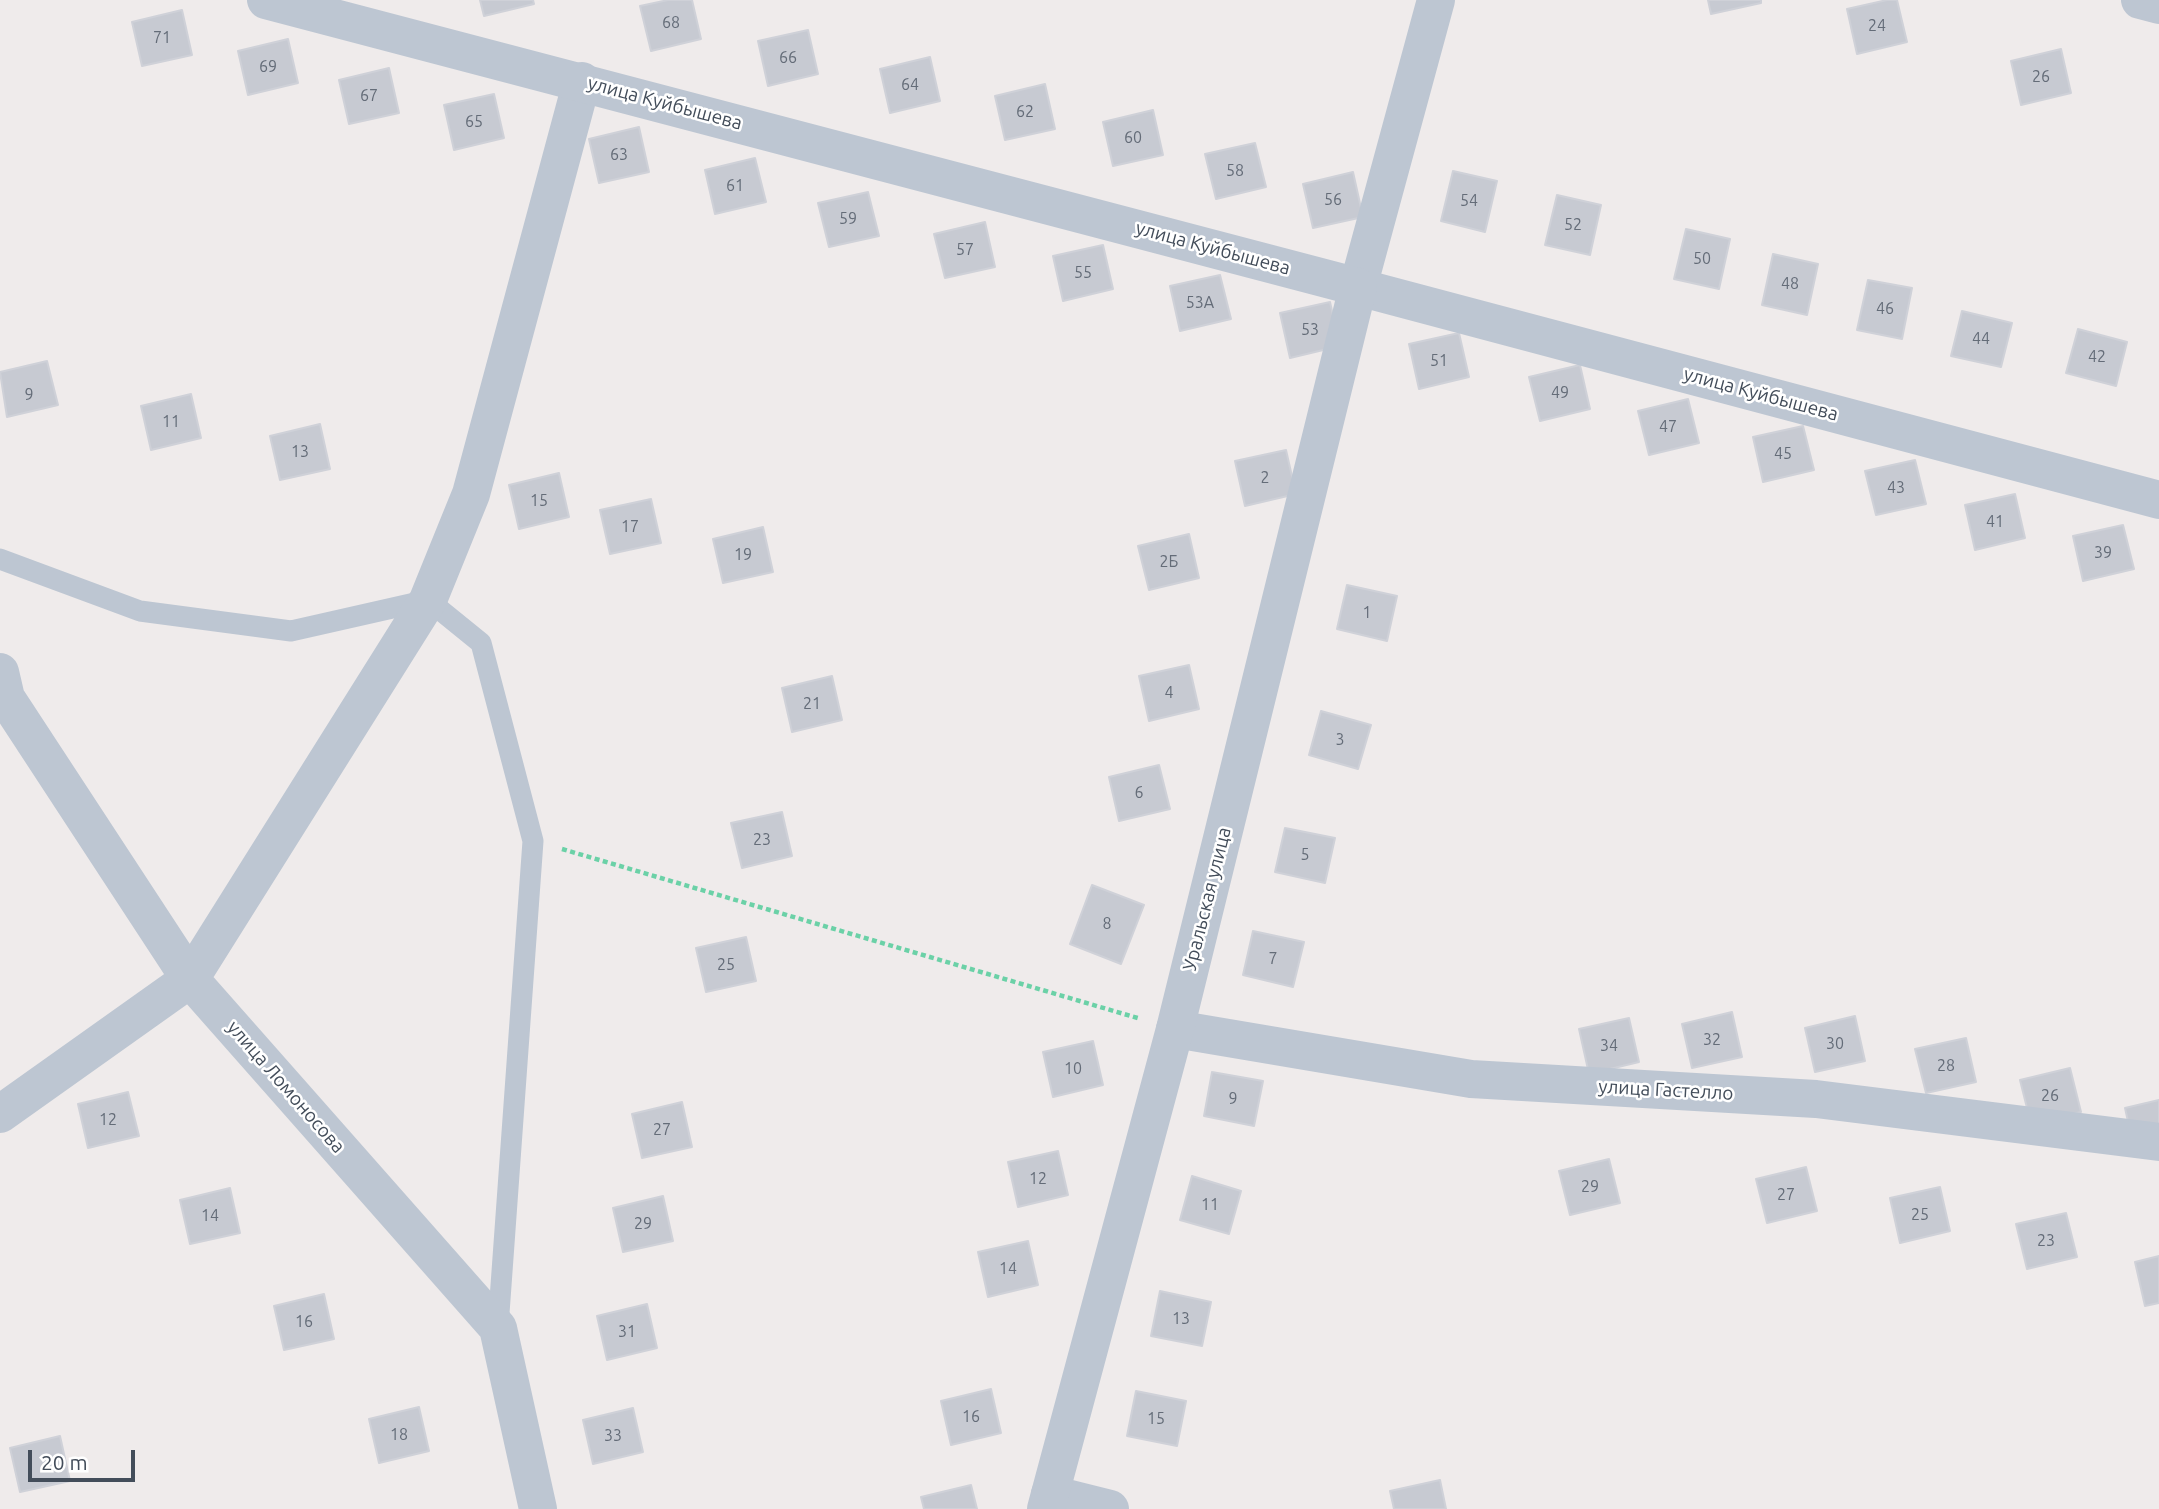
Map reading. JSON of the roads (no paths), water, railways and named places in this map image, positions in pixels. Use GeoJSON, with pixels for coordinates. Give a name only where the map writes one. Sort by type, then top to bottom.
{"type":"FeatureCollection","features":[{"type":"Feature","properties":{"kind":"street","name":"улица Куйбышева"},"geometry":{"type":"LineString","coordinates":[[266,0],[582,81],[2159,500]]}},
{"type":"Feature","properties":{"kind":"street","name":"Уральская улица"},"geometry":{"type":"LineString","coordinates":[[1048,1502],[1175,1029],[1358,287],[1436,0]]}},
{"type":"Feature","properties":{"kind":"street"},"geometry":{"type":"LineString","coordinates":[[2140,0],[2159,5]]}},
{"type":"Feature","properties":{"kind":"street"},"geometry":{"type":"LineString","coordinates":[[0,1114],[190,979],[428,600],[471,494],[582,81]]}},
{"type":"Feature","properties":{"kind":"street","name":"улица Ломоносова"},"geometry":{"type":"LineString","coordinates":[[0,672],[6,698],[190,979],[498,1328],[538,1509]]}},
{"type":"Feature","properties":{"kind":"street","name":"улица Гастелло"},"geometry":{"type":"LineString","coordinates":[[1175,1029],[1471,1079],[1816,1099],[2159,1142]]}},
{"type":"Feature","properties":{"kind":"street"},"geometry":{"type":"LineString","coordinates":[[1048,1502],[1110,1509]]}},
{"type":"Feature","properties":{"kind":"lane"},"geometry":{"type":"LineString","coordinates":[[0,559],[140,611],[290,631],[428,600],[481,643],[533,841],[498,1328]]}}]}
